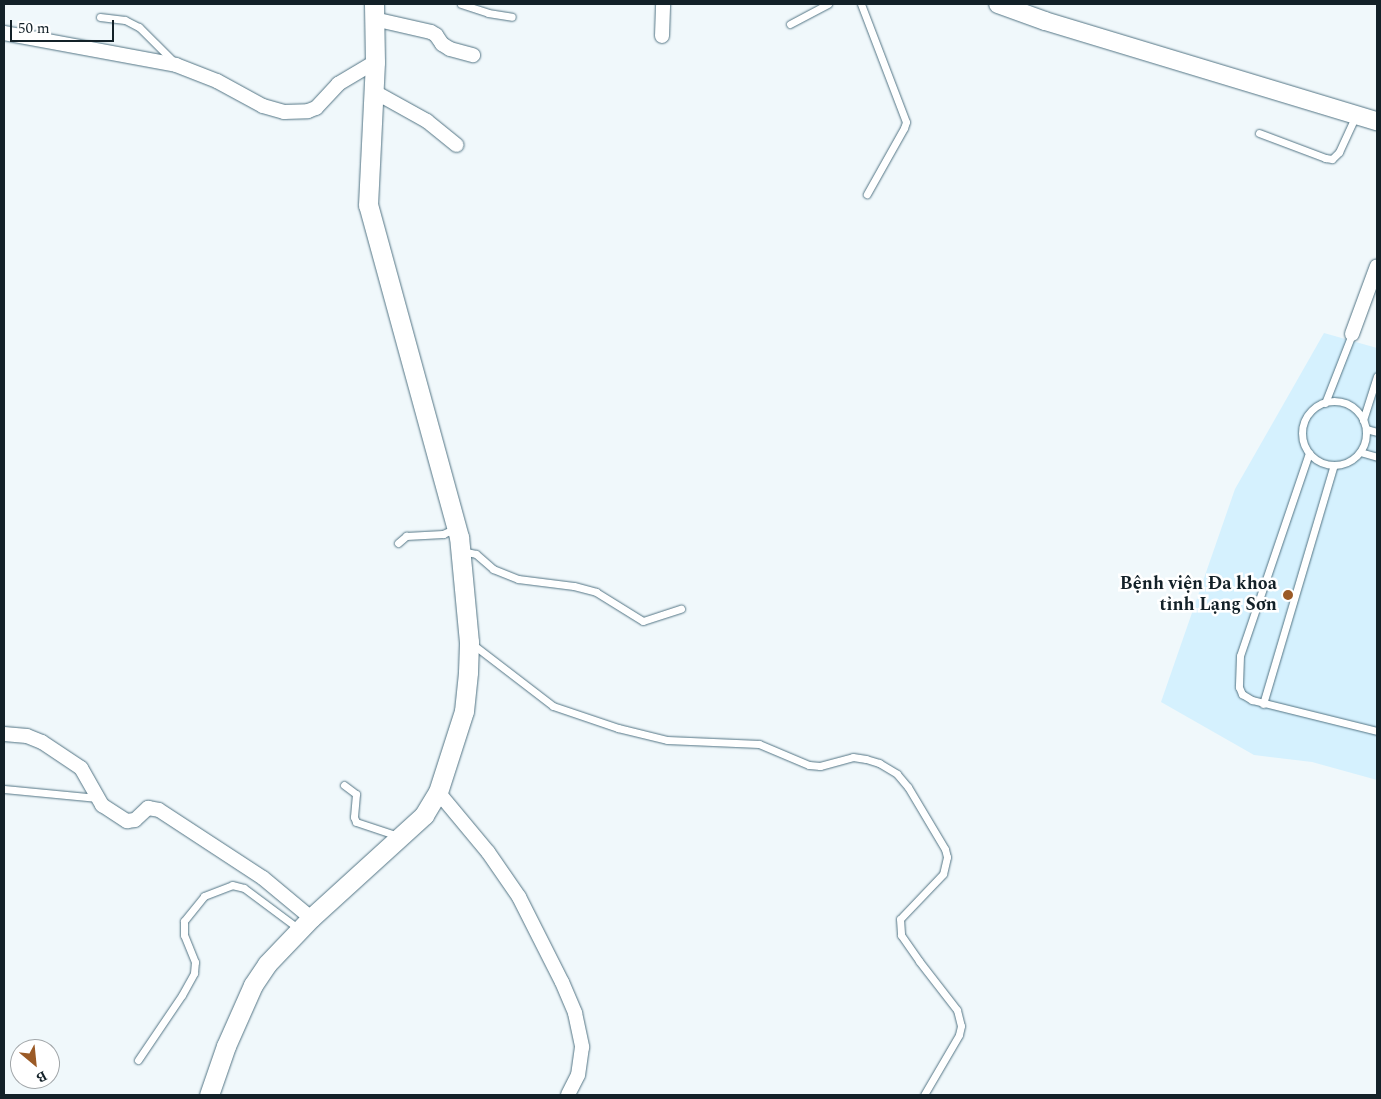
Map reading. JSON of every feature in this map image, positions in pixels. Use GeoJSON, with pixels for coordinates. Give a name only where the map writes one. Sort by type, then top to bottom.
{"type":"FeatureCollection","features":[{"type":"Feature","properties":{"kind":"main road"},"geometry":{"type":"LineString","coordinates":[[209,1095],[226,1046],[249,991],[267,964],[305,924],[424,815],[438,792],[464,711],[469,642],[461,552],[368,205],[375,62],[374,11]]}},
{"type":"Feature","properties":{"kind":"street"},"geometry":{"type":"LineString","coordinates":[[662,36],[663,4]]}},
{"type":"Feature","properties":{"kind":"street"},"geometry":{"type":"LineString","coordinates":[[998,4],[1045,21],[1377,121]]}},
{"type":"Feature","properties":{"kind":"street"},"geometry":{"type":"LineString","coordinates":[[374,11],[431,32],[436,35],[442,44],[450,49],[473,55]]}},
{"type":"Feature","properties":{"kind":"street"},"geometry":{"type":"LineString","coordinates":[[4,33],[176,65],[216,80],[263,106],[284,112],[297,112],[316,108],[338,84],[375,62]]}},
{"type":"Feature","properties":{"kind":"street"},"geometry":{"type":"LineString","coordinates":[[373,91],[427,121],[457,145]]}},
{"type":"Feature","properties":{"kind":"street"},"geometry":{"type":"LineString","coordinates":[[1352,334],[1377,266]]}},
{"type":"Feature","properties":{"kind":"street"},"geometry":{"type":"LineString","coordinates":[[4,734],[36,739],[55,750],[86,773],[98,798],[107,808],[127,821],[135,820],[148,808],[159,810],[264,878],[305,924]]}},
{"type":"Feature","properties":{"kind":"street"},"geometry":{"type":"LineString","coordinates":[[438,792],[488,852],[519,897],[562,982],[577,1020],[582,1047],[578,1075],[568,1095]]}},
{"type":"Feature","properties":{"kind":"lane"},"geometry":{"type":"LineString","coordinates":[[461,4],[488,13],[512,17]]}},
{"type":"Feature","properties":{"kind":"lane"},"geometry":{"type":"LineString","coordinates":[[861,4],[905,114],[906,122],[867,194]]}},
{"type":"Feature","properties":{"kind":"lane"},"geometry":{"type":"LineString","coordinates":[[790,24],[823,5]]}},
{"type":"Feature","properties":{"kind":"lane"},"geometry":{"type":"LineString","coordinates":[[100,17],[124,20],[140,27],[176,65]]}},
{"type":"Feature","properties":{"kind":"lane"},"geometry":{"type":"LineString","coordinates":[[1258,133],[1293,147],[1332,159],[1338,152],[1356,115]]}},
{"type":"Feature","properties":{"kind":"lane"},"geometry":{"type":"LineString","coordinates":[[1325,403],[1352,334]]}},
{"type":"Feature","properties":{"kind":"lane"},"geometry":{"type":"LineString","coordinates":[[1363,420],[1377,376]]}},
{"type":"Feature","properties":{"kind":"lane"},"geometry":{"type":"LineString","coordinates":[[1325,403],[1343,403],[1358,412],[1363,420],[1366,429],[1364,445],[1360,452],[1348,462],[1334,465],[1324,464],[1309,454],[1302,437],[1303,428],[1310,412],[1325,403]]}},
{"type":"Feature","properties":{"kind":"lane"},"geometry":{"type":"LineString","coordinates":[[1366,429],[1377,432]]}},
{"type":"Feature","properties":{"kind":"lane"},"geometry":{"type":"LineString","coordinates":[[1360,452],[1377,457]]}},
{"type":"Feature","properties":{"kind":"lane"},"geometry":{"type":"LineString","coordinates":[[1309,454],[1239,664],[1238,679],[1242,694],[1263,704],[1377,731]]}},
{"type":"Feature","properties":{"kind":"lane"},"geometry":{"type":"LineString","coordinates":[[1263,704],[1334,465]]}},
{"type":"Feature","properties":{"kind":"lane"},"geometry":{"type":"LineString","coordinates":[[398,543],[406,536],[442,534],[456,528]]}},
{"type":"Feature","properties":{"kind":"lane"},"geometry":{"type":"LineString","coordinates":[[461,552],[476,554],[493,569],[518,579],[574,586],[596,592],[643,621],[681,609]]}},
{"type":"Feature","properties":{"kind":"lane"},"geometry":{"type":"LineString","coordinates":[[469,642],[553,706],[627,731],[667,740],[759,744],[809,765],[820,766],[848,758],[866,759],[879,763],[897,774],[908,787],[945,849],[947,857],[943,874],[900,919],[901,935],[918,961],[957,1010],[961,1026],[959,1035],[924,1095]]}},
{"type":"Feature","properties":{"kind":"lane"},"geometry":{"type":"LineString","coordinates":[[344,785],[356,794],[357,800],[354,817],[356,822],[400,836]]}},
{"type":"Feature","properties":{"kind":"lane"},"geometry":{"type":"LineString","coordinates":[[4,789],[98,798]]}},
{"type":"Feature","properties":{"kind":"lane"},"geometry":{"type":"LineString","coordinates":[[138,1060],[194,973],[195,962],[184,935],[184,921],[204,896],[232,885],[244,888],[305,924]]}},
{"type":"Feature","properties":{"kind":"shaded area","name":"Bệnh viện Đa khoa tỉnh Lạng Sơn"},"geometry":{"type":"Polygon","coordinates":[[[1324,333],[1377,348],[1377,780],[1312,762],[1254,755],[1161,702],[1235,489],[1324,333]]]}},
{"type":"Feature","properties":{"kind":"place","name":"Bệnh viện Đa khoa tỉnh Lạng Sơn"},"geometry":{"type":"Point","coordinates":[1288,595]}}]}
